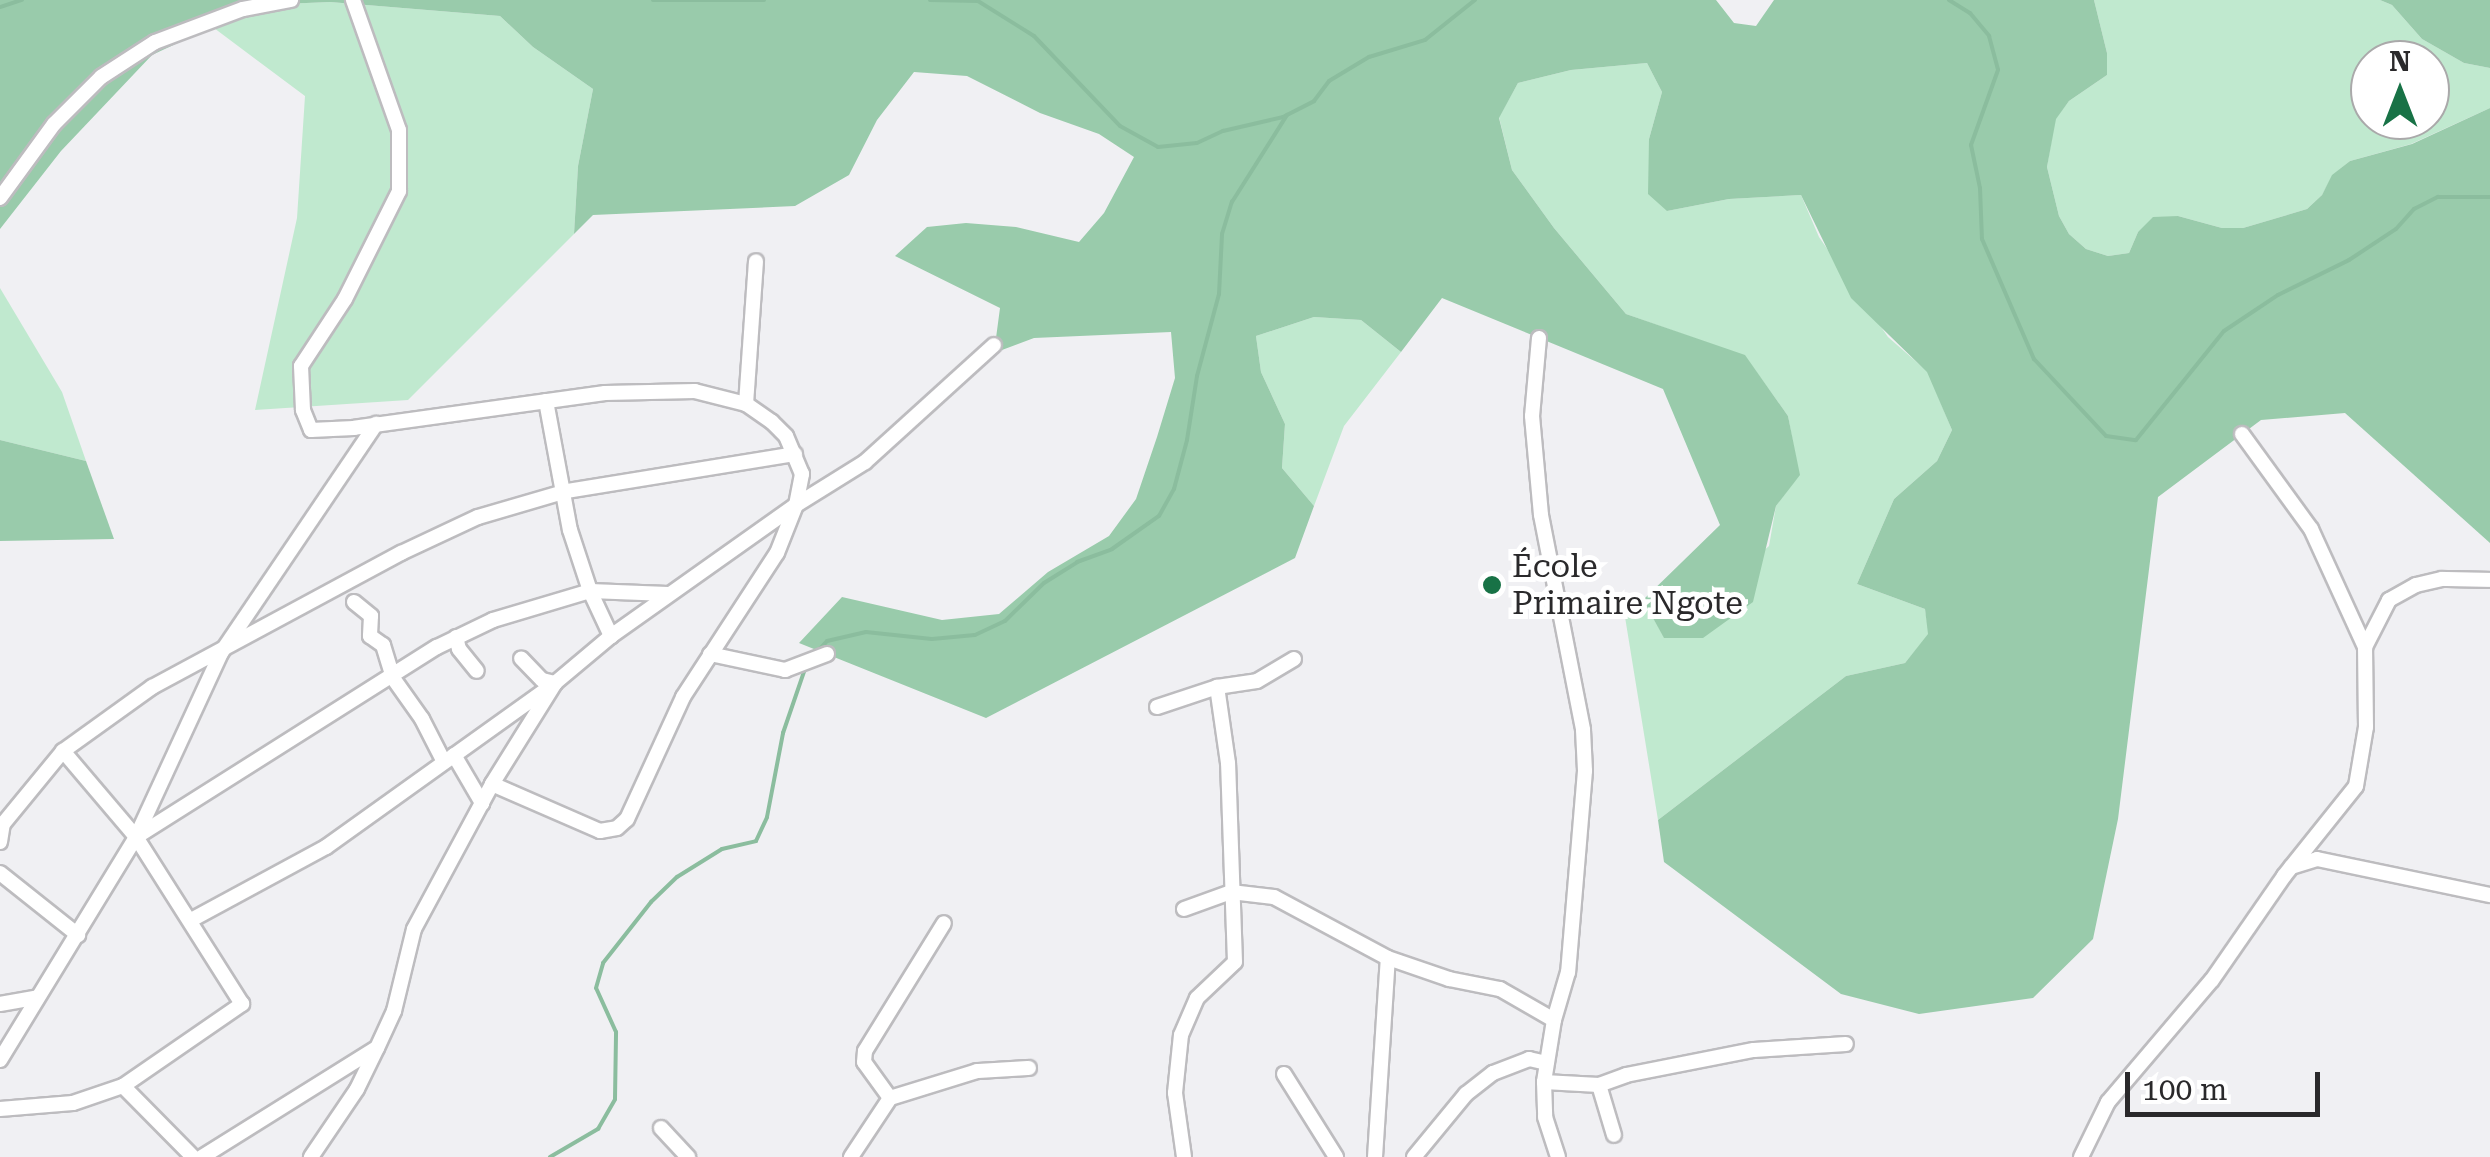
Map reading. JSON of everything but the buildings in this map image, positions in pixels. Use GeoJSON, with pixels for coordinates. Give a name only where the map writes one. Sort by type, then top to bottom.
{"type":"FeatureCollection","features":[{"type":"Feature","properties":{"kind":"street"},"geometry":{"type":"LineString","coordinates":[[0,198],[54,124],[101,77],[155,42],[243,9],[291,0]]}},
{"type":"Feature","properties":{"kind":"street"},"geometry":{"type":"LineString","coordinates":[[352,0],[399,130],[399,191],[345,299],[301,366],[302,410],[312,430],[652,390],[695,392],[746,404],[786,436],[802,474],[796,505],[777,553],[684,696],[627,820],[617,828],[589,827],[492,784]]}},
{"type":"Feature","properties":{"kind":"street"},"geometry":{"type":"LineString","coordinates":[[746,404],[756,261]]}},
{"type":"Feature","properties":{"kind":"street"},"geometry":{"type":"LineString","coordinates":[[1540,338],[1532,416],[1541,515],[1583,730],[1586,770],[1568,972],[1554,1020],[1544,1082],[1545,1117],[1558,1157]]}},
{"type":"Feature","properties":{"kind":"street"},"geometry":{"type":"LineString","coordinates":[[190,920],[326,847],[556,682],[610,636],[796,505],[865,462],[994,344]]}},
{"type":"Feature","properties":{"kind":"street"},"geometry":{"type":"LineString","coordinates":[[546,401],[566,491],[570,530],[610,636]]}},
{"type":"Feature","properties":{"kind":"street"},"geometry":{"type":"LineString","coordinates":[[0,1060],[136,837],[221,653],[376,424]]}},
{"type":"Feature","properties":{"kind":"street"},"geometry":{"type":"LineString","coordinates":[[2082,1157],[2108,1102],[2212,980],[2291,868],[2356,786],[2366,727],[2365,647],[2312,529],[2242,434]]}},
{"type":"Feature","properties":{"kind":"street"},"geometry":{"type":"LineString","coordinates":[[0,842],[4,824],[25,792],[62,751],[152,687],[401,553],[478,517],[566,491],[796,454]]}},
{"type":"Feature","properties":{"kind":"street"},"geometry":{"type":"LineString","coordinates":[[2365,647],[2389,600],[2416,585],[2442,579],[2490,580]]}},
{"type":"Feature","properties":{"kind":"street"},"geometry":{"type":"LineString","coordinates":[[136,837],[456,637],[493,620],[590,591],[669,594]]}},
{"type":"Feature","properties":{"kind":"street"},"geometry":{"type":"LineString","coordinates":[[354,602],[371,616],[370,636],[383,645],[394,678],[482,803]]}},
{"type":"Feature","properties":{"kind":"street"},"geometry":{"type":"LineString","coordinates":[[456,637],[459,650],[477,670]]}},
{"type":"Feature","properties":{"kind":"street"},"geometry":{"type":"LineString","coordinates":[[710,654],[786,670],[827,654]]}},
{"type":"Feature","properties":{"kind":"street"},"geometry":{"type":"LineString","coordinates":[[522,658],[542,680],[556,682]]}},
{"type":"Feature","properties":{"kind":"street"},"geometry":{"type":"LineString","coordinates":[[1157,706],[1217,687],[1258,681],[1294,659]]}},
{"type":"Feature","properties":{"kind":"street"},"geometry":{"type":"LineString","coordinates":[[311,1157],[357,1090],[394,1011],[414,929],[492,784],[556,682]]}},
{"type":"Feature","properties":{"kind":"street"},"geometry":{"type":"LineString","coordinates":[[1184,1157],[1174,1093],[1181,1035],[1197,998],[1235,962],[1228,763],[1217,687]]}},
{"type":"Feature","properties":{"kind":"street"},"geometry":{"type":"LineString","coordinates":[[0,1109],[74,1103],[123,1086],[242,1004],[136,837],[62,751]]}},
{"type":"Feature","properties":{"kind":"street"},"geometry":{"type":"LineString","coordinates":[[2291,868],[2317,859],[2490,895]]}},
{"type":"Feature","properties":{"kind":"street"},"geometry":{"type":"LineString","coordinates":[[0,864],[0,875],[78,935]]}},
{"type":"Feature","properties":{"kind":"street"},"geometry":{"type":"LineString","coordinates":[[1184,909],[1231,892],[1274,897],[1388,958],[1449,979],[1500,990],[1554,1020]]}},
{"type":"Feature","properties":{"kind":"street"},"geometry":{"type":"LineString","coordinates":[[890,1098],[864,1062],[865,1051],[944,923]]}},
{"type":"Feature","properties":{"kind":"street"},"geometry":{"type":"LineString","coordinates":[[1375,1157],[1388,958]]}},
{"type":"Feature","properties":{"kind":"street"},"geometry":{"type":"LineString","coordinates":[[0,1004],[35,998]]}},
{"type":"Feature","properties":{"kind":"street"},"geometry":{"type":"LineString","coordinates":[[1544,1082],[1599,1085],[1642,1072],[1754,1050],[1846,1044]]}},
{"type":"Feature","properties":{"kind":"street"},"geometry":{"type":"LineString","coordinates":[[202,1157],[377,1048]]}},
{"type":"Feature","properties":{"kind":"street"},"geometry":{"type":"LineString","coordinates":[[1414,1157],[1466,1094],[1492,1073],[1530,1058],[1547,1063]]}},
{"type":"Feature","properties":{"kind":"street"},"geometry":{"type":"LineString","coordinates":[[851,1157],[890,1098],[977,1071],[1028,1068]]}},
{"type":"Feature","properties":{"kind":"street"},"geometry":{"type":"LineString","coordinates":[[1284,1074],[1336,1157]]}},
{"type":"Feature","properties":{"kind":"street"},"geometry":{"type":"LineString","coordinates":[[1599,1085],[1614,1135]]}},
{"type":"Feature","properties":{"kind":"street"},"geometry":{"type":"LineString","coordinates":[[123,1086],[192,1157]]}},
{"type":"Feature","properties":{"kind":"street"},"geometry":{"type":"LineString","coordinates":[[661,1128],[688,1157]]}},
{"type":"Feature","properties":{"kind":"green space"},"geometry":{"type":"Polygon","coordinates":[[[0,0],[1716,0],[1734,23],[1756,26],[1774,0],[2094,0],[2107,53],[2107,75],[2069,101],[2056,119],[2047,167],[2059,216],[2069,234],[2086,249],[2108,256],[2129,253],[2138,232],[2153,217],[2178,216],[2222,228],[2243,228],[2307,209],[2322,195],[2332,175],[2350,161],[2421,140],[2450,140],[2450,126],[2490,108],[2490,543],[2345,413],[2261,420],[2158,497],[2118,819],[2093,939],[2033,998],[1919,1014],[1841,994],[1664,862],[1658,820],[1846,676],[1905,663],[1928,634],[1925,609],[1857,584],[1894,499],[1937,461],[1952,430],[1927,372],[1851,298],[1801,195],[1729,199],[1667,211],[1648,194],[1649,139],[1662,92],[1647,63],[1571,70],[1518,83],[1499,118],[1512,170],[1554,228],[1626,314],[1745,355],[1788,416],[1800,475],[1776,506],[1753,602],[1703,638],[1664,638],[1643,600],[1720,525],[1663,389],[1442,298],[1401,352],[1361,320],[1314,317],[1256,336],[1261,372],[1285,424],[1282,468],[1314,506],[1295,558],[986,718],[799,643],[842,597],[942,620],[999,614],[1048,572],[1109,536],[1136,499],[1175,378],[1171,332],[1034,338],[994,353],[1000,308],[895,256],[927,227],[966,223],[1016,227],[1079,242],[1104,213],[1134,157],[1099,134],[1040,113],[967,76],[914,72],[877,120],[849,175],[795,206],[593,215],[574,234],[578,166],[593,89],[533,47],[500,16],[330,2],[259,5],[152,55],[61,151],[0,229],[0,0]]]}},
{"type":"Feature","properties":{"kind":"green space"},"geometry":{"type":"Polygon","coordinates":[[[2094,0],[2380,0],[2392,5],[2424,40],[2350,40],[2350,140],[2420,140],[2350,161],[2333,175],[2322,195],[2307,209],[2243,228],[2222,228],[2178,216],[2138,232],[2129,253],[2108,256],[2086,249],[2069,234],[2059,216],[2047,167],[2055,119],[2069,101],[2107,75],[2107,53],[2094,0]]]}},
{"type":"Feature","properties":{"kind":"green space"},"geometry":{"type":"Polygon","coordinates":[[[2380,0],[2490,0],[2490,68],[2464,63],[2450,55],[2450,40],[2422,39],[2392,5],[2380,0]]]}},
{"type":"Feature","properties":{"kind":"green space"},"geometry":{"type":"Polygon","coordinates":[[[330,2],[500,16],[533,47],[593,89],[578,166],[574,234],[408,400],[255,410],[297,218],[305,96],[214,28],[259,5],[330,2]]]}},
{"type":"Feature","properties":{"kind":"green space"},"geometry":{"type":"Polygon","coordinates":[[[2450,55],[2464,63],[2490,68],[2490,108],[2450,126],[2450,55]]]}},
{"type":"Feature","properties":{"kind":"green space"},"geometry":{"type":"Polygon","coordinates":[[[1647,63],[1662,92],[1649,139],[1667,211],[1729,199],[1801,195],[1819,237],[1888,337],[1928,372],[1952,430],[1937,461],[1894,499],[1857,584],[1925,609],[1929,634],[1905,663],[1846,676],[1658,820],[1625,617],[1643,600],[1664,637],[1769,546],[1776,506],[1799,475],[1788,416],[1745,356],[1626,314],[1554,228],[1512,170],[1499,117],[1518,83],[1571,70],[1647,63]]]}},
{"type":"Feature","properties":{"kind":"green space"},"geometry":{"type":"Polygon","coordinates":[[[0,288],[62,392],[86,461],[0,440],[0,288]]]}},
{"type":"Feature","properties":{"kind":"green space"},"geometry":{"type":"Polygon","coordinates":[[[1314,317],[1361,320],[1401,352],[1344,426],[1314,506],[1282,468],[1285,424],[1261,372],[1256,336],[1314,317]]]}},
{"type":"Feature","properties":{"kind":"green space"},"geometry":{"type":"Polygon","coordinates":[[[0,440],[86,461],[114,539],[0,541],[0,440]]]}},
{"type":"Feature","properties":{"kind":"waterway"},"geometry":{"type":"LineString","coordinates":[[0,7],[22,0]]}},
{"type":"Feature","properties":{"kind":"waterway"},"geometry":{"type":"LineString","coordinates":[[653,0],[764,0]]}},
{"type":"Feature","properties":{"kind":"waterway"},"geometry":{"type":"LineString","coordinates":[[930,0],[978,1],[1034,36],[1120,126],[1158,147],[1197,143],[1223,131],[1283,117],[1314,101],[1329,81],[1369,57],[1425,40],[1475,0]]}},
{"type":"Feature","properties":{"kind":"waterway"},"geometry":{"type":"LineString","coordinates":[[1949,0],[1970,13],[1989,36],[1998,70],[1971,145],[1980,188],[1982,239],[2034,359],[2106,436],[2136,440],[2224,331],[2278,295],[2349,260],[2396,229],[2414,209],[2438,197],[2490,197]]}},
{"type":"Feature","properties":{"kind":"waterway"},"geometry":{"type":"LineString","coordinates":[[818,651],[827,641],[866,632],[932,639],[975,635],[1005,621],[1044,583],[1077,562],[1112,549],[1159,516],[1174,489],[1187,440],[1197,376],[1219,294],[1222,234],[1232,202],[1287,115]]}},
{"type":"Feature","properties":{"kind":"waterway"},"geometry":{"type":"LineString","coordinates":[[550,1157],[598,1129],[615,1099],[616,1032],[596,988],[603,963],[651,902],[677,877],[722,849],[756,841],[767,817],[783,733],[806,666]]}},
{"type":"Feature","properties":{"kind":"place","name":"École Primaire Ngote"},"geometry":{"type":"Point","coordinates":[1492,585]}}]}
